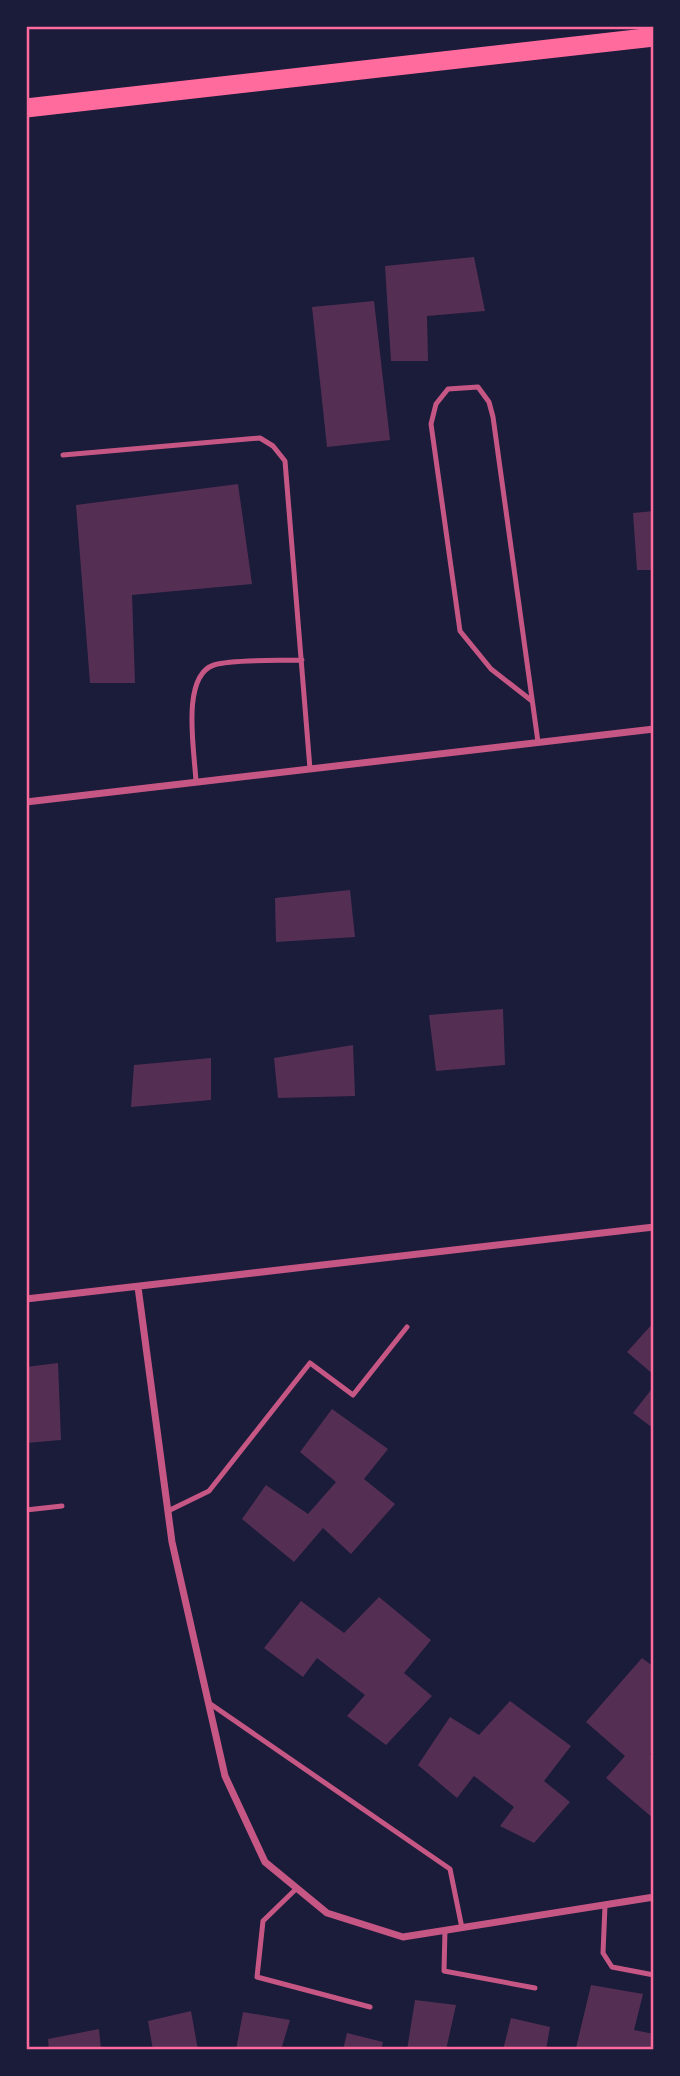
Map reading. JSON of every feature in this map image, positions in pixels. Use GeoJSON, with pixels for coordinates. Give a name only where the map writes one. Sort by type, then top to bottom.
{"type":"FeatureCollection","features":[{"type":"Feature","properties":{"kind":"highway"},"geometry":{"type":"LineString","coordinates":[[26,108],[654,37]]}},
{"type":"Feature","properties":{"kind":"street"},"geometry":{"type":"LineString","coordinates":[[26,802],[654,729]]}},
{"type":"Feature","properties":{"kind":"street"},"geometry":{"type":"LineString","coordinates":[[26,1300],[654,1227]]}},
{"type":"Feature","properties":{"kind":"street"},"geometry":{"type":"LineString","coordinates":[[138,1287],[168,1511],[225,1776],[265,1862],[327,1913],[403,1937],[654,1897]]}},
{"type":"Feature","properties":{"kind":"lane"},"geometry":{"type":"LineString","coordinates":[[532,701],[491,669],[460,631],[431,425],[436,404],[448,389],[478,387],[489,402],[538,742]]}},
{"type":"Feature","properties":{"kind":"lane"},"geometry":{"type":"LineString","coordinates":[[64,454],[260,438],[273,446],[285,461],[310,769]]}},
{"type":"Feature","properties":{"kind":"lane"},"geometry":{"type":"LineString","coordinates":[[196,782],[192,698],[197,677],[213,665],[302,660]]}},
{"type":"Feature","properties":{"kind":"lane"},"geometry":{"type":"LineString","coordinates":[[168,1511],[209,1490],[310,1363],[353,1395],[407,1327]]}},
{"type":"Feature","properties":{"kind":"lane"},"geometry":{"type":"LineString","coordinates":[[26,1510],[62,1506]]}},
{"type":"Feature","properties":{"kind":"lane"},"geometry":{"type":"LineString","coordinates":[[209,1703],[450,1869],[462,1928]]}},
{"type":"Feature","properties":{"kind":"lane"},"geometry":{"type":"LineString","coordinates":[[297,1888],[263,1921],[257,1977],[370,2007]]}},
{"type":"Feature","properties":{"kind":"lane"},"geometry":{"type":"LineString","coordinates":[[605,1906],[603,1953],[612,1967],[654,1975]]}},
{"type":"Feature","properties":{"kind":"lane"},"geometry":{"type":"LineString","coordinates":[[445,1930],[444,1971],[535,1988]]}},
{"type":"Feature","properties":{"kind":"building"},"geometry":{"type":"Polygon","coordinates":[[[474,257],[485,311],[427,316],[428,361],[391,361],[385,266],[474,257]]]}},
{"type":"Feature","properties":{"kind":"building"},"geometry":{"type":"Polygon","coordinates":[[[374,301],[390,440],[327,447],[312,307],[374,301]]]}},
{"type":"Feature","properties":{"kind":"building"},"geometry":{"type":"Polygon","coordinates":[[[238,484],[252,584],[132,595],[135,683],[90,683],[76,505],[238,484]]]}},
{"type":"Feature","properties":{"kind":"building"},"geometry":{"type":"Polygon","coordinates":[[[654,511],[654,570],[637,570],[633,513],[654,511]]]}},
{"type":"Feature","properties":{"kind":"building"},"geometry":{"type":"Polygon","coordinates":[[[350,890],[355,937],[276,942],[275,898],[350,890]]]}},
{"type":"Feature","properties":{"kind":"building"},"geometry":{"type":"Polygon","coordinates":[[[503,1009],[505,1065],[436,1071],[429,1015],[503,1009]]]}},
{"type":"Feature","properties":{"kind":"building"},"geometry":{"type":"Polygon","coordinates":[[[353,1045],[355,1096],[278,1098],[274,1058],[353,1045]]]}},
{"type":"Feature","properties":{"kind":"building"},"geometry":{"type":"Polygon","coordinates":[[[211,1058],[211,1100],[131,1107],[134,1065],[211,1058]]]}},
{"type":"Feature","properties":{"kind":"building"},"geometry":{"type":"Polygon","coordinates":[[[654,1322],[654,1375],[627,1352],[654,1322]]]}},
{"type":"Feature","properties":{"kind":"building"},"geometry":{"type":"Polygon","coordinates":[[[58,1363],[61,1440],[26,1443],[26,1367],[58,1363]]]}},
{"type":"Feature","properties":{"kind":"building"},"geometry":{"type":"Polygon","coordinates":[[[654,1386],[654,1429],[633,1413],[654,1386]]]}},
{"type":"Feature","properties":{"kind":"building"},"geometry":{"type":"Polygon","coordinates":[[[332,1409],[388,1449],[364,1479],[395,1504],[351,1554],[323,1528],[294,1562],[242,1519],[266,1485],[308,1514],[336,1482],[300,1452],[332,1409]]]}},
{"type":"Feature","properties":{"kind":"building"},"geometry":{"type":"Polygon","coordinates":[[[379,1597],[431,1640],[404,1673],[432,1696],[386,1745],[347,1716],[365,1695],[317,1658],[303,1677],[264,1648],[301,1601],[344,1633],[379,1597]]]}},
{"type":"Feature","properties":{"kind":"building"},"geometry":{"type":"Polygon","coordinates":[[[642,1658],[654,1667],[654,1749],[650,1754],[654,1758],[654,1819],[606,1778],[625,1756],[586,1722],[642,1658]]]}},
{"type":"Feature","properties":{"kind":"building"},"geometry":{"type":"Polygon","coordinates":[[[510,1701],[571,1746],[544,1781],[570,1802],[534,1843],[500,1826],[514,1807],[474,1776],[457,1798],[418,1765],[450,1717],[479,1735],[510,1701]]]}},
{"type":"Feature","properties":{"kind":"building"},"geometry":{"type":"Polygon","coordinates":[[[591,1985],[643,1994],[634,2030],[654,2034],[654,2050],[576,2048],[591,1985]]]}},
{"type":"Feature","properties":{"kind":"building"},"geometry":{"type":"Polygon","coordinates":[[[415,2000],[456,2005],[446,2050],[407,2050],[415,2000]]]}},
{"type":"Feature","properties":{"kind":"building"},"geometry":{"type":"Polygon","coordinates":[[[191,2011],[198,2050],[153,2050],[148,2021],[191,2011]]]}},
{"type":"Feature","properties":{"kind":"building"},"geometry":{"type":"Polygon","coordinates":[[[243,2012],[290,2020],[281,2050],[236,2050],[243,2012]]]}},
{"type":"Feature","properties":{"kind":"building"},"geometry":{"type":"Polygon","coordinates":[[[511,2018],[550,2027],[546,2050],[503,2050],[511,2018]]]}},
{"type":"Feature","properties":{"kind":"building"},"geometry":{"type":"Polygon","coordinates":[[[99,2029],[101,2050],[49,2050],[48,2039],[99,2029]]]}},
{"type":"Feature","properties":{"kind":"building"},"geometry":{"type":"Polygon","coordinates":[[[347,2033],[383,2042],[381,2050],[343,2050],[347,2033]]]}}]}
